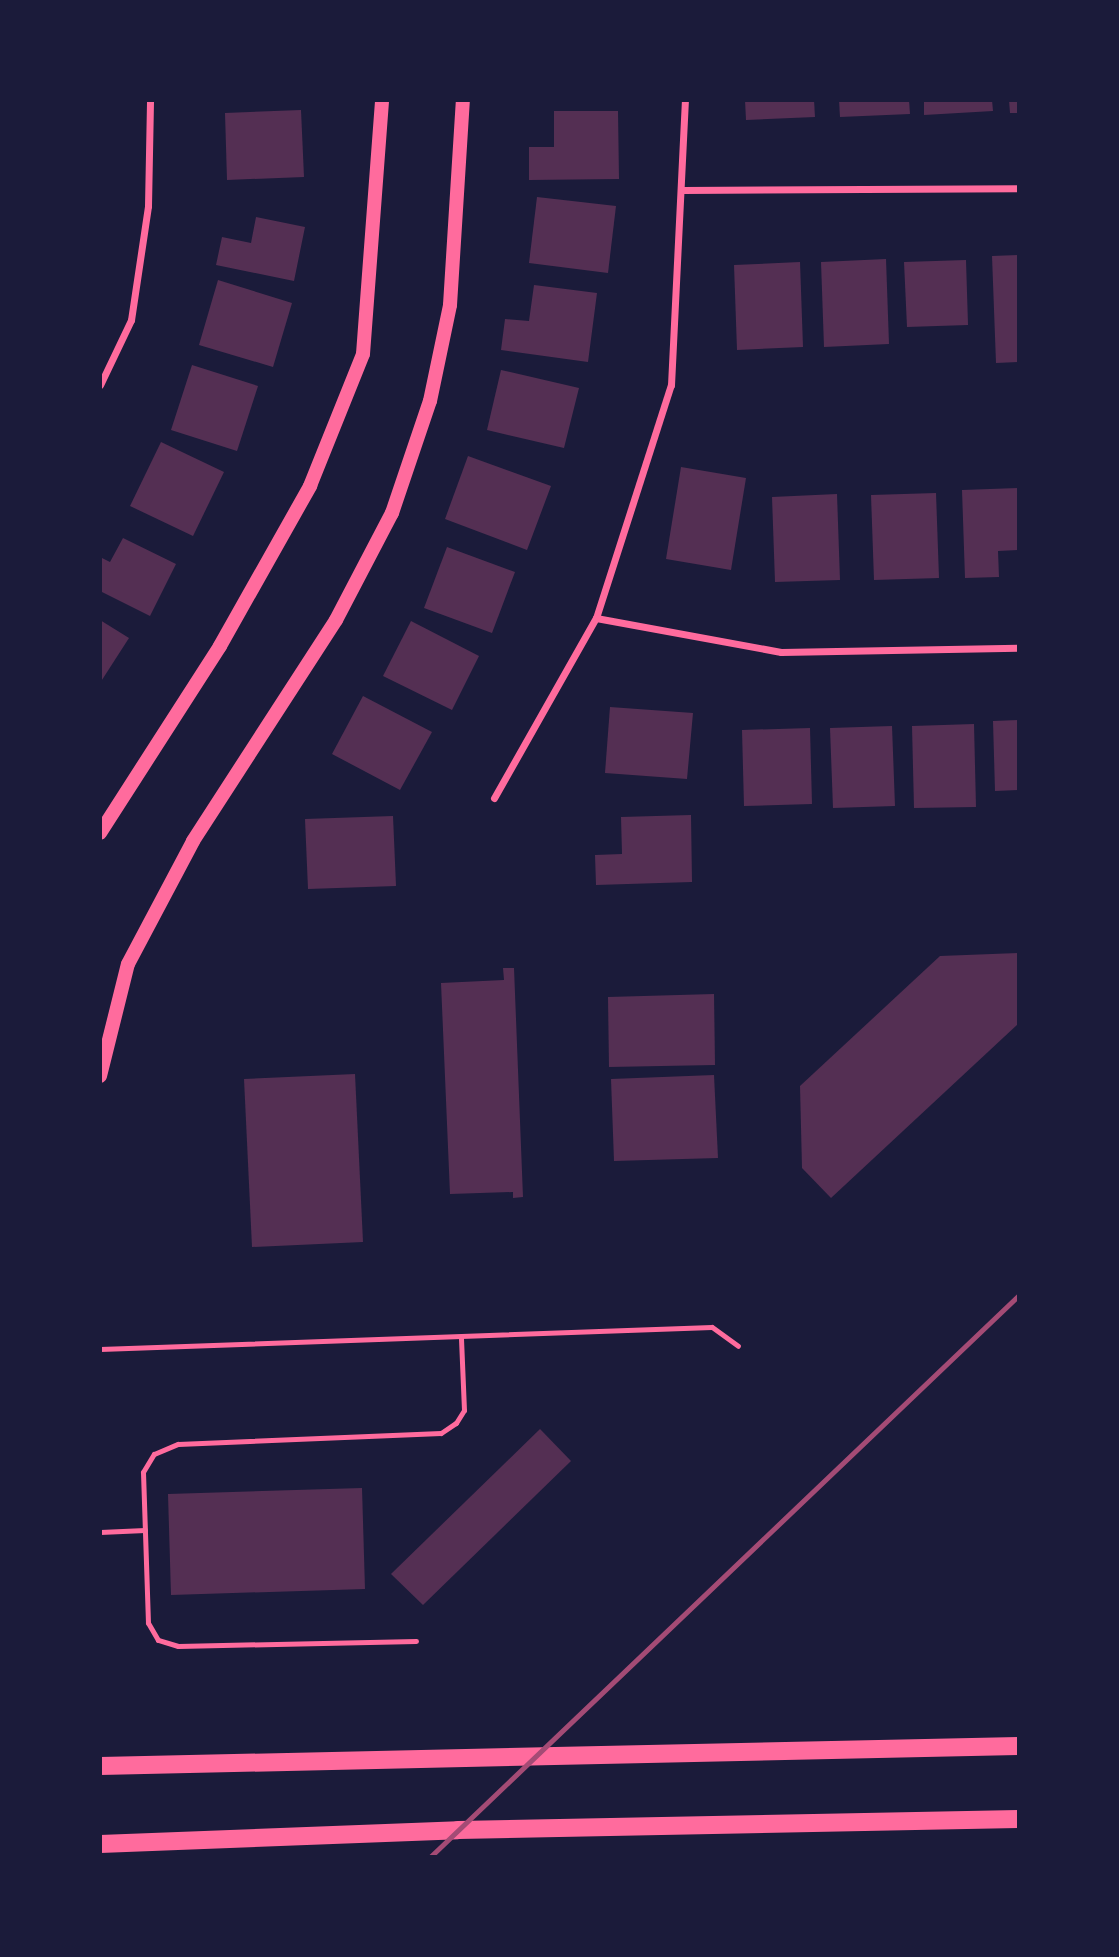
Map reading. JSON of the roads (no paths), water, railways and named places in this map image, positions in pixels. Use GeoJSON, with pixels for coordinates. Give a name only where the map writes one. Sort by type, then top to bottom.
{"type":"FeatureCollection","features":[{"type":"Feature","properties":{"kind":"main road"},"geometry":{"type":"LineString","coordinates":[[100,833],[220,646],[310,486],[363,354],[382,100]]}},
{"type":"Feature","properties":{"kind":"main road"},"geometry":{"type":"LineString","coordinates":[[100,1076],[128,964],[193,841],[336,620],[392,513],[430,401],[450,306],[463,100]]}},
{"type":"Feature","properties":{"kind":"main road"},"geometry":{"type":"LineString","coordinates":[[100,1766],[1019,1746]]}},
{"type":"Feature","properties":{"kind":"main road"},"geometry":{"type":"LineString","coordinates":[[100,1844],[458,1830],[1019,1819]]}},
{"type":"Feature","properties":{"kind":"street"},"geometry":{"type":"LineString","coordinates":[[100,385],[131,320],[148,206],[150,100]]}},
{"type":"Feature","properties":{"kind":"street"},"geometry":{"type":"LineString","coordinates":[[494,798],[596,618],[671,385],[683,190],[685,100]]}},
{"type":"Feature","properties":{"kind":"street"},"geometry":{"type":"LineString","coordinates":[[683,190],[1019,188]]}},
{"type":"Feature","properties":{"kind":"street"},"geometry":{"type":"LineString","coordinates":[[596,618],[781,652],[1019,648]]}},
{"type":"Feature","properties":{"kind":"lane"},"geometry":{"type":"LineString","coordinates":[[100,1349],[712,1327],[738,1346]]}},
{"type":"Feature","properties":{"kind":"lane"},"geometry":{"type":"LineString","coordinates":[[416,1641],[178,1646],[158,1640],[148,1623],[143,1472],[153,1454],[178,1444],[441,1433],[456,1423],[464,1410],[461,1337]]}},
{"type":"Feature","properties":{"kind":"lane"},"geometry":{"type":"LineString","coordinates":[[100,1532],[145,1530]]}},
{"type":"Feature","properties":{"kind":"railway"},"geometry":{"type":"LineString","coordinates":[[430,1857],[1019,1295]]}}]}
